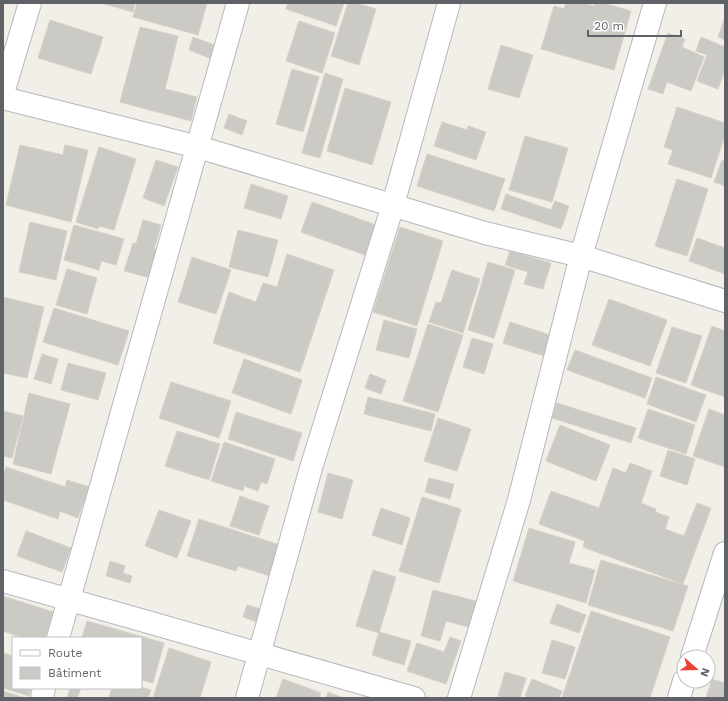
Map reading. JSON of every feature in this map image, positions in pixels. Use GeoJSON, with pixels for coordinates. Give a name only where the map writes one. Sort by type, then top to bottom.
{"type":"FeatureCollection","features":[{"type":"Feature","properties":{"kind":"street"},"geometry":{"type":"LineString","coordinates":[[3,93],[30,3]]}},
{"type":"Feature","properties":{"kind":"street"},"geometry":{"type":"LineString","coordinates":[[58,637],[238,3]]}},
{"type":"Feature","properties":{"kind":"street"},"geometry":{"type":"LineString","coordinates":[[247,698],[311,468],[393,205],[449,3]]}},
{"type":"Feature","properties":{"kind":"street"},"geometry":{"type":"LineString","coordinates":[[459,698],[519,500],[581,256],[655,3]]}},
{"type":"Feature","properties":{"kind":"street"},"geometry":{"type":"LineString","coordinates":[[3,98],[198,147],[485,233],[581,256],[725,301]]}},
{"type":"Feature","properties":{"kind":"street"},"geometry":{"type":"LineString","coordinates":[[695,649],[725,553]]}},
{"type":"Feature","properties":{"kind":"street"},"geometry":{"type":"LineString","coordinates":[[3,580],[178,632],[260,652],[414,698]]}},
{"type":"Feature","properties":{"kind":"building"},"geometry":{"type":"Polygon","coordinates":[[[101,3],[135,3],[133,12],[101,3]]]}},
{"type":"Feature","properties":{"kind":"building"},"geometry":{"type":"Polygon","coordinates":[[[137,3],[207,3],[198,35],[133,17],[137,3]]]}},
{"type":"Feature","properties":{"kind":"building"},"geometry":{"type":"Polygon","coordinates":[[[288,3],[344,3],[336,26],[286,9],[288,3]]]}},
{"type":"Feature","properties":{"kind":"building"},"geometry":{"type":"Polygon","coordinates":[[[348,3],[356,3],[376,9],[359,65],[331,56],[348,3]]]}},
{"type":"Feature","properties":{"kind":"building"},"geometry":{"type":"Polygon","coordinates":[[[566,3],[583,3],[594,6],[595,3],[603,3],[631,11],[614,70],[541,49],[554,6],[564,9],[566,3]]]}},
{"type":"Feature","properties":{"kind":"building"},"geometry":{"type":"Polygon","coordinates":[[[725,17],[725,40],[718,37],[725,17]]]}},
{"type":"Feature","properties":{"kind":"building"},"geometry":{"type":"Polygon","coordinates":[[[50,20],[103,37],[91,74],[38,58],[50,20]]]}},
{"type":"Feature","properties":{"kind":"building"},"geometry":{"type":"Polygon","coordinates":[[[299,21],[335,33],[322,73],[286,61],[299,21]]]}},
{"type":"Feature","properties":{"kind":"building"},"geometry":{"type":"Polygon","coordinates":[[[140,27],[178,36],[165,89],[197,97],[191,121],[120,102],[140,27]]]}},
{"type":"Feature","properties":{"kind":"building"},"geometry":{"type":"Polygon","coordinates":[[[668,33],[685,39],[682,47],[704,57],[691,91],[667,82],[663,94],[648,89],[668,33]]]}},
{"type":"Feature","properties":{"kind":"building"},"geometry":{"type":"Polygon","coordinates":[[[193,37],[217,46],[212,59],[189,50],[193,37]]]}},
{"type":"Feature","properties":{"kind":"building"},"geometry":{"type":"Polygon","coordinates":[[[701,37],[725,47],[725,70],[718,89],[697,81],[707,55],[696,51],[701,37]]]}},
{"type":"Feature","properties":{"kind":"building"},"geometry":{"type":"Polygon","coordinates":[[[501,45],[533,55],[519,98],[488,89],[501,45]]]}},
{"type":"Feature","properties":{"kind":"building"},"geometry":{"type":"Polygon","coordinates":[[[292,69],[319,77],[303,132],[276,124],[292,69]]]}},
{"type":"Feature","properties":{"kind":"building"},"geometry":{"type":"Polygon","coordinates":[[[325,73],[343,79],[320,158],[302,153],[325,73]]]}},
{"type":"Feature","properties":{"kind":"building"},"geometry":{"type":"Polygon","coordinates":[[[345,88],[391,102],[372,165],[327,151],[345,88]]]}},
{"type":"Feature","properties":{"kind":"building"},"geometry":{"type":"Polygon","coordinates":[[[677,107],[725,123],[725,135],[711,178],[668,164],[673,150],[664,147],[677,107]]]}},
{"type":"Feature","properties":{"kind":"building"},"geometry":{"type":"Polygon","coordinates":[[[229,114],[247,121],[242,135],[224,128],[229,114]]]}},
{"type":"Feature","properties":{"kind":"building"},"geometry":{"type":"Polygon","coordinates":[[[442,122],[467,130],[468,126],[486,132],[476,160],[434,146],[442,122]]]}},
{"type":"Feature","properties":{"kind":"building"},"geometry":{"type":"Polygon","coordinates":[[[525,136],[568,148],[552,202],[509,190],[525,136]]]}},
{"type":"Feature","properties":{"kind":"building"},"geometry":{"type":"Polygon","coordinates":[[[20,145],[63,155],[65,145],[88,150],[71,222],[6,205],[20,145]]]}},
{"type":"Feature","properties":{"kind":"building"},"geometry":{"type":"Polygon","coordinates":[[[99,147],[136,159],[114,230],[99,226],[98,229],[76,222],[99,147]]]}},
{"type":"Feature","properties":{"kind":"building"},"geometry":{"type":"Polygon","coordinates":[[[427,154],[505,179],[494,211],[417,186],[427,154]]]}},
{"type":"Feature","properties":{"kind":"building"},"geometry":{"type":"Polygon","coordinates":[[[156,160],[178,167],[164,206],[143,198],[156,160]]]}},
{"type":"Feature","properties":{"kind":"building"},"geometry":{"type":"Polygon","coordinates":[[[722,160],[725,161],[725,186],[714,182],[722,160]]]}},
{"type":"Feature","properties":{"kind":"building"},"geometry":{"type":"Polygon","coordinates":[[[677,179],[708,189],[687,256],[655,246],[677,179]]]}},
{"type":"Feature","properties":{"kind":"building"},"geometry":{"type":"Polygon","coordinates":[[[251,184],[288,196],[281,219],[244,208],[251,184]]]}},
{"type":"Feature","properties":{"kind":"building"},"geometry":{"type":"Polygon","coordinates":[[[506,194],[551,210],[555,201],[569,206],[561,229],[501,209],[506,194]]]}},
{"type":"Feature","properties":{"kind":"building"},"geometry":{"type":"Polygon","coordinates":[[[312,202],[376,225],[365,255],[301,232],[312,202]]]}},
{"type":"Feature","properties":{"kind":"building"},"geometry":{"type":"Polygon","coordinates":[[[143,220],[161,225],[154,249],[160,250],[151,278],[124,271],[133,243],[136,244],[143,220]]]}},
{"type":"Feature","properties":{"kind":"building"},"geometry":{"type":"Polygon","coordinates":[[[30,222],[67,231],[56,280],[19,272],[30,222]]]}},
{"type":"Feature","properties":{"kind":"building"},"geometry":{"type":"Polygon","coordinates":[[[74,225],[124,239],[116,265],[101,261],[99,270],[64,260],[74,225]]]}},
{"type":"Feature","properties":{"kind":"building"},"geometry":{"type":"Polygon","coordinates":[[[400,227],[443,241],[417,326],[373,312],[400,227]]]}},
{"type":"Feature","properties":{"kind":"building"},"geometry":{"type":"Polygon","coordinates":[[[238,230],[278,240],[268,277],[229,267],[238,230]]]}},
{"type":"Feature","properties":{"kind":"building"},"geometry":{"type":"Polygon","coordinates":[[[697,238],[725,248],[725,274],[689,261],[697,238]]]}},
{"type":"Feature","properties":{"kind":"building"},"geometry":{"type":"Polygon","coordinates":[[[510,251],[551,263],[543,289],[524,284],[528,272],[505,265],[510,251]]]}},
{"type":"Feature","properties":{"kind":"building"},"geometry":{"type":"Polygon","coordinates":[[[287,254],[334,270],[300,372],[213,343],[229,292],[256,302],[263,283],[277,287],[287,254]]]}},
{"type":"Feature","properties":{"kind":"building"},"geometry":{"type":"Polygon","coordinates":[[[192,257],[231,270],[216,314],[178,302],[192,257]]]}},
{"type":"Feature","properties":{"kind":"building"},"geometry":{"type":"Polygon","coordinates":[[[488,262],[515,270],[494,338],[468,330],[488,262]]]}},
{"type":"Feature","properties":{"kind":"building"},"geometry":{"type":"Polygon","coordinates":[[[67,269],[97,278],[87,314],[56,305],[67,269]]]}},
{"type":"Feature","properties":{"kind":"building"},"geometry":{"type":"Polygon","coordinates":[[[452,270],[480,279],[463,333],[429,322],[436,302],[441,303],[452,270]]]}},
{"type":"Feature","properties":{"kind":"building"},"geometry":{"type":"Polygon","coordinates":[[[3,297],[44,307],[27,378],[3,373],[3,297]]]}},
{"type":"Feature","properties":{"kind":"building"},"geometry":{"type":"Polygon","coordinates":[[[609,299],[667,320],[650,366],[592,345],[609,299]]]}},
{"type":"Feature","properties":{"kind":"building"},"geometry":{"type":"Polygon","coordinates":[[[54,308],[129,331],[118,365],[43,342],[54,308]]]}},
{"type":"Feature","properties":{"kind":"building"},"geometry":{"type":"Polygon","coordinates":[[[384,320],[417,329],[409,358],[376,350],[384,320]]]}},
{"type":"Feature","properties":{"kind":"building"},"geometry":{"type":"Polygon","coordinates":[[[510,322],[550,335],[544,356],[503,343],[510,322]]]}},
{"type":"Feature","properties":{"kind":"building"},"geometry":{"type":"Polygon","coordinates":[[[428,324],[463,335],[438,412],[403,401],[428,324]]]}},
{"type":"Feature","properties":{"kind":"building"},"geometry":{"type":"Polygon","coordinates":[[[712,326],[725,331],[725,397],[691,385],[712,326]]]}},
{"type":"Feature","properties":{"kind":"building"},"geometry":{"type":"Polygon","coordinates":[[[672,327],[702,336],[686,383],[656,373],[672,327]]]}},
{"type":"Feature","properties":{"kind":"building"},"geometry":{"type":"Polygon","coordinates":[[[472,338],[493,344],[484,374],[463,367],[472,338]]]}},
{"type":"Feature","properties":{"kind":"building"},"geometry":{"type":"Polygon","coordinates":[[[575,350],[652,378],[645,398],[567,370],[575,350]]]}},
{"type":"Feature","properties":{"kind":"building"},"geometry":{"type":"Polygon","coordinates":[[[42,354],[58,359],[51,384],[34,379],[42,354]]]}},
{"type":"Feature","properties":{"kind":"building"},"geometry":{"type":"Polygon","coordinates":[[[244,359],[302,380],[291,414],[232,393],[244,359]]]}},
{"type":"Feature","properties":{"kind":"building"},"geometry":{"type":"Polygon","coordinates":[[[68,363],[106,373],[98,400],[61,390],[68,363]]]}},
{"type":"Feature","properties":{"kind":"building"},"geometry":{"type":"Polygon","coordinates":[[[370,374],[386,380],[381,394],[365,388],[370,374]]]}},
{"type":"Feature","properties":{"kind":"building"},"geometry":{"type":"Polygon","coordinates":[[[656,377],[706,395],[696,422],[647,404],[656,377]]]}},
{"type":"Feature","properties":{"kind":"building"},"geometry":{"type":"Polygon","coordinates":[[[171,382],[231,401],[219,438],[159,418],[171,382]]]}},
{"type":"Feature","properties":{"kind":"building"},"geometry":{"type":"Polygon","coordinates":[[[29,393],[70,404],[51,474],[13,464],[29,393]]]}},
{"type":"Feature","properties":{"kind":"building"},"geometry":{"type":"Polygon","coordinates":[[[368,397],[435,414],[431,431],[364,414],[368,397]]]}},
{"type":"Feature","properties":{"kind":"building"},"geometry":{"type":"Polygon","coordinates":[[[557,403],[636,428],[631,443],[552,418],[557,403]]]}},
{"type":"Feature","properties":{"kind":"building"},"geometry":{"type":"Polygon","coordinates":[[[648,409],[695,425],[686,454],[638,438],[648,409]]]}},
{"type":"Feature","properties":{"kind":"building"},"geometry":{"type":"Polygon","coordinates":[[[709,409],[725,415],[725,467],[693,456],[709,409]]]}},
{"type":"Feature","properties":{"kind":"building"},"geometry":{"type":"Polygon","coordinates":[[[3,411],[23,416],[12,458],[3,456],[3,411]]]}},
{"type":"Feature","properties":{"kind":"building"},"geometry":{"type":"Polygon","coordinates":[[[236,412],[302,433],[293,461],[228,439],[236,412]]]}},
{"type":"Feature","properties":{"kind":"building"},"geometry":{"type":"Polygon","coordinates":[[[438,418],[471,429],[457,471],[424,461],[438,418]]]}},
{"type":"Feature","properties":{"kind":"building"},"geometry":{"type":"Polygon","coordinates":[[[560,425],[610,445],[596,481],[546,461],[560,425]]]}},
{"type":"Feature","properties":{"kind":"building"},"geometry":{"type":"Polygon","coordinates":[[[177,431],[220,444],[209,480],[165,466],[177,431]]]}},
{"type":"Feature","properties":{"kind":"building"},"geometry":{"type":"Polygon","coordinates":[[[224,442],[275,459],[267,484],[261,482],[258,491],[244,486],[243,491],[211,481],[224,442]]]}},
{"type":"Feature","properties":{"kind":"building"},"geometry":{"type":"Polygon","coordinates":[[[668,450],[695,459],[687,485],[660,476],[668,450]]]}},
{"type":"Feature","properties":{"kind":"building"},"geometry":{"type":"Polygon","coordinates":[[[630,463],[652,471],[641,503],[656,509],[655,512],[669,517],[665,529],[684,536],[697,503],[711,508],[683,584],[583,547],[585,541],[539,524],[551,491],[599,508],[613,468],[626,473],[630,463]]]}},
{"type":"Feature","properties":{"kind":"building"},"geometry":{"type":"Polygon","coordinates":[[[6,467],[65,487],[67,480],[89,487],[78,518],[60,511],[58,519],[3,500],[3,477],[6,467]]]}},
{"type":"Feature","properties":{"kind":"building"},"geometry":{"type":"Polygon","coordinates":[[[328,473],[353,480],[342,519],[318,512],[328,473]]]}},
{"type":"Feature","properties":{"kind":"building"},"geometry":{"type":"Polygon","coordinates":[[[429,478],[454,484],[450,499],[425,492],[429,478]]]}},
{"type":"Feature","properties":{"kind":"building"},"geometry":{"type":"Polygon","coordinates":[[[240,496],[269,506],[259,535],[230,526],[240,496]]]}},
{"type":"Feature","properties":{"kind":"building"},"geometry":{"type":"Polygon","coordinates":[[[422,497],[461,509],[439,583],[399,571],[422,497]]]}},
{"type":"Feature","properties":{"kind":"building"},"geometry":{"type":"Polygon","coordinates":[[[381,508],[410,518],[402,545],[372,535],[381,508]]]}},
{"type":"Feature","properties":{"kind":"building"},"geometry":{"type":"Polygon","coordinates":[[[159,510],[191,521],[177,558],[145,546],[159,510]]]}},
{"type":"Feature","properties":{"kind":"building"},"geometry":{"type":"Polygon","coordinates":[[[199,519],[280,545],[270,576],[238,566],[236,571],[187,556],[199,519]]]}},
{"type":"Feature","properties":{"kind":"building"},"geometry":{"type":"Polygon","coordinates":[[[529,528],[575,542],[569,563],[595,570],[586,603],[513,581],[529,528]]]}},
{"type":"Feature","properties":{"kind":"building"},"geometry":{"type":"Polygon","coordinates":[[[26,531],[71,548],[62,572],[17,556],[26,531]]]}},
{"type":"Feature","properties":{"kind":"building"},"geometry":{"type":"Polygon","coordinates":[[[601,560],[688,586],[673,631],[588,605],[601,560]]]}},
{"type":"Feature","properties":{"kind":"building"},"geometry":{"type":"Polygon","coordinates":[[[110,561],[125,566],[123,573],[132,576],[130,583],[106,576],[110,561]]]}},
{"type":"Feature","properties":{"kind":"building"},"geometry":{"type":"Polygon","coordinates":[[[373,570],[396,577],[379,633],[356,626],[373,570]]]}},
{"type":"Feature","properties":{"kind":"building"},"geometry":{"type":"Polygon","coordinates":[[[433,590],[476,601],[469,627],[446,621],[440,641],[421,636],[433,590]]]}},
{"type":"Feature","properties":{"kind":"building"},"geometry":{"type":"Polygon","coordinates":[[[3,596],[53,612],[45,637],[21,637],[3,631],[3,596]]]}},
{"type":"Feature","properties":{"kind":"building"},"geometry":{"type":"Polygon","coordinates":[[[557,604],[586,615],[579,633],[550,623],[557,604]]]}},
{"type":"Feature","properties":{"kind":"building"},"geometry":{"type":"Polygon","coordinates":[[[247,605],[261,609],[257,622],[243,617],[247,605]]]}},
{"type":"Feature","properties":{"kind":"building"},"geometry":{"type":"Polygon","coordinates":[[[591,611],[670,637],[650,698],[562,698],[591,611]]]}},
{"type":"Feature","properties":{"kind":"building"},"geometry":{"type":"Polygon","coordinates":[[[87,621],[164,643],[153,683],[142,680],[142,637],[82,637],[87,621]]]}},
{"type":"Feature","properties":{"kind":"building"},"geometry":{"type":"Polygon","coordinates":[[[379,632],[411,641],[404,665],[372,655],[379,632]]]}},
{"type":"Feature","properties":{"kind":"building"},"geometry":{"type":"Polygon","coordinates":[[[450,637],[461,641],[446,684],[407,671],[417,643],[444,652],[450,637]]]}},
{"type":"Feature","properties":{"kind":"building"},"geometry":{"type":"Polygon","coordinates":[[[552,640],[575,647],[565,679],[542,673],[552,640]]]}},
{"type":"Feature","properties":{"kind":"building"},"geometry":{"type":"Polygon","coordinates":[[[169,648],[211,662],[200,698],[153,698],[169,648]]]}},
{"type":"Feature","properties":{"kind":"building"},"geometry":{"type":"Polygon","coordinates":[[[3,653],[12,656],[12,689],[31,689],[29,696],[3,688],[3,653]]]}},
{"type":"Feature","properties":{"kind":"building"},"geometry":{"type":"Polygon","coordinates":[[[505,672],[526,678],[520,698],[506,698],[498,696],[505,672]]]}},
{"type":"Feature","properties":{"kind":"building"},"geometry":{"type":"Polygon","coordinates":[[[283,679],[321,693],[319,698],[276,698],[283,679]]]}},
{"type":"Feature","properties":{"kind":"building"},"geometry":{"type":"Polygon","coordinates":[[[532,679],[562,691],[559,698],[531,698],[525,696],[532,679]]]}},
{"type":"Feature","properties":{"kind":"building"},"geometry":{"type":"Polygon","coordinates":[[[716,680],[725,683],[725,698],[706,698],[709,689],[716,689],[716,680]]]}},
{"type":"Feature","properties":{"kind":"building"},"geometry":{"type":"Polygon","coordinates":[[[142,687],[151,690],[148,698],[109,698],[112,689],[142,689],[142,687]]]}},
{"type":"Feature","properties":{"kind":"building"},"geometry":{"type":"Polygon","coordinates":[[[70,689],[81,689],[77,698],[67,698],[70,689]]]}},
{"type":"Feature","properties":{"kind":"building"},"geometry":{"type":"Polygon","coordinates":[[[3,691],[25,698],[3,698],[3,691]]]}},
{"type":"Feature","properties":{"kind":"building"},"geometry":{"type":"Polygon","coordinates":[[[328,692],[343,698],[326,698],[328,692]]]}}]}
